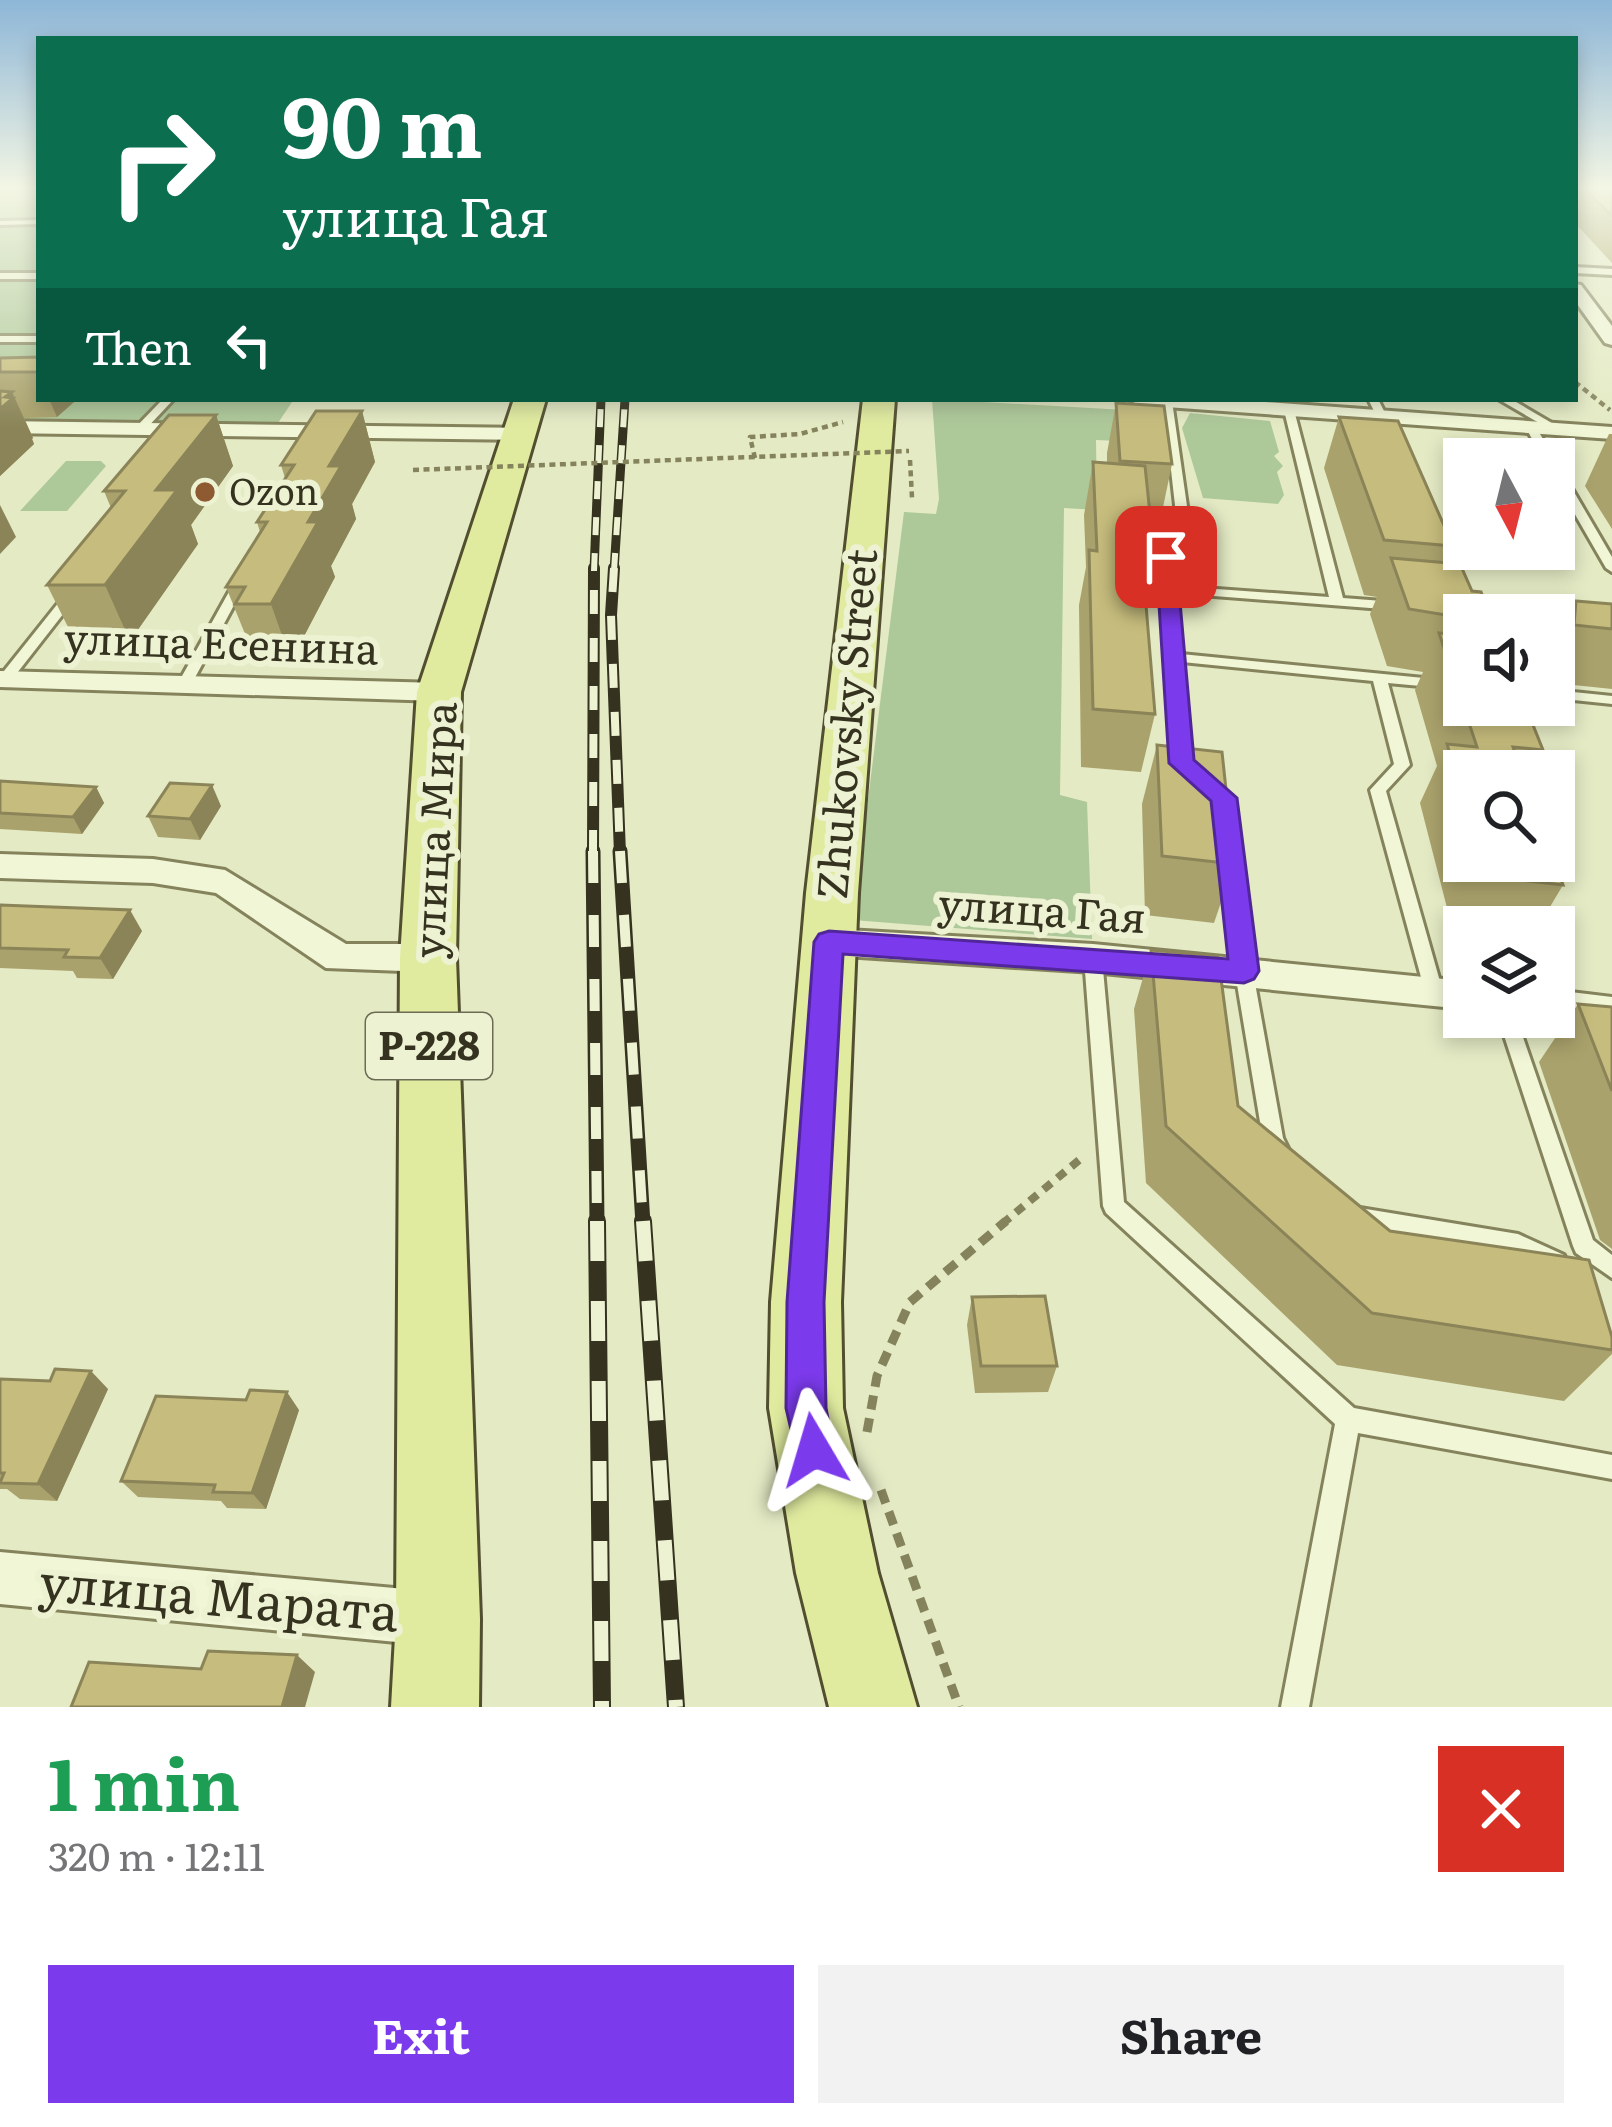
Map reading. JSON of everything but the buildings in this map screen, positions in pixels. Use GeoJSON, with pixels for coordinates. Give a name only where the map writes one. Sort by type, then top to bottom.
{"type":"FeatureCollection","features":[{"type":"Feature","properties":{"kind":"main road","name":"Zhukovsky Street"},"geometry":{"type":"LineString","coordinates":[[862,410],[808,1203],[806,1408],[837,1574],[873,1707]]}},
{"type":"Feature","properties":{"kind":"main road","name":"улица Мира"},"geometry":{"type":"LineString","coordinates":[[435,1707],[438,1618],[428,958],[439,692],[525,416]]}},
{"type":"Feature","properties":{"kind":"street"},"geometry":{"type":"LineString","coordinates":[[1578,294],[1612,339]]}},
{"type":"Feature","properties":{"kind":"street"},"geometry":{"type":"LineString","coordinates":[[1195,402],[1289,410],[1377,407],[1612,433]]}},
{"type":"Feature","properties":{"kind":"street"},"geometry":{"type":"LineString","coordinates":[[0,427],[299,441],[525,416]]}},
{"type":"Feature","properties":{"kind":"street","name":"улица Есенина"},"geometry":{"type":"LineString","coordinates":[[3,679],[439,692]]}},
{"type":"Feature","properties":{"kind":"street"},"geometry":{"type":"LineString","coordinates":[[0,866],[153,871],[225,882],[339,958],[428,958]]}},
{"type":"Feature","properties":{"kind":"street","name":"улица Гая"},"geometry":{"type":"LineString","coordinates":[[829,942],[1093,958],[1443,992]]}},
{"type":"Feature","properties":{"kind":"street"},"geometry":{"type":"LineString","coordinates":[[1575,1008],[1612,1012]]}},
{"type":"Feature","properties":{"kind":"street","name":"улица Марата"},"geometry":{"type":"LineString","coordinates":[[0,1578],[438,1618]]}},
{"type":"Feature","properties":{"kind":"lane"},"geometry":{"type":"LineString","coordinates":[[1578,270],[1612,272]]}},
{"type":"Feature","properties":{"kind":"lane"},"geometry":{"type":"LineString","coordinates":[[0,276],[36,276]]}},
{"type":"Feature","properties":{"kind":"lane"},"geometry":{"type":"LineString","coordinates":[[0,339],[36,339]]}},
{"type":"Feature","properties":{"kind":"lane"},"geometry":{"type":"LineString","coordinates":[[149,435],[167,402]]}},
{"type":"Feature","properties":{"kind":"lane"},"geometry":{"type":"LineString","coordinates":[[1183,402],[1184,527],[1163,526],[1182,763],[1196,774]]}},
{"type":"Feature","properties":{"kind":"lane"},"geometry":{"type":"LineString","coordinates":[[1508,402],[1556,429]]}},
{"type":"Feature","properties":{"kind":"lane"},"geometry":{"type":"LineString","coordinates":[[1289,410],[1337,601]]}},
{"type":"Feature","properties":{"kind":"lane"},"geometry":{"type":"LineString","coordinates":[[1530,426],[1537,438]]}},
{"type":"Feature","properties":{"kind":"lane"},"geometry":{"type":"LineString","coordinates":[[1575,504],[1612,568]]}},
{"type":"Feature","properties":{"kind":"lane"},"geometry":{"type":"LineString","coordinates":[[184,685],[249,566]]}},
{"type":"Feature","properties":{"kind":"lane"},"geometry":{"type":"LineString","coordinates":[[3,679],[86,578]]}},
{"type":"Feature","properties":{"kind":"lane"},"geometry":{"type":"LineString","coordinates":[[1168,589],[1406,608]]}},
{"type":"Feature","properties":{"kind":"lane"},"geometry":{"type":"LineString","coordinates":[[1174,658],[1443,684]]}},
{"type":"Feature","properties":{"kind":"lane"},"geometry":{"type":"LineString","coordinates":[[1378,677],[1402,765],[1378,790],[1443,976]]}},
{"type":"Feature","properties":{"kind":"lane"},"geometry":{"type":"LineString","coordinates":[[1575,696],[1612,700]]}},
{"type":"Feature","properties":{"kind":"lane"},"geometry":{"type":"LineString","coordinates":[[1229,841],[1244,971],[1273,1140],[1290,1169]]}},
{"type":"Feature","properties":{"kind":"lane"},"geometry":{"type":"LineString","coordinates":[[1093,958],[1114,1206],[1348,1419],[1612,1467]]}},
{"type":"Feature","properties":{"kind":"lane"},"geometry":{"type":"LineString","coordinates":[[1514,1038],[1584,1246],[1612,1268]]}},
{"type":"Feature","properties":{"kind":"lane"},"geometry":{"type":"LineString","coordinates":[[1342,1209],[1363,1219],[1518,1244],[1562,1266],[1574,1282]]}},
{"type":"Feature","properties":{"kind":"lane"},"geometry":{"type":"LineString","coordinates":[[1294,1707],[1348,1419]]}},
{"type":"Feature","properties":{"kind":"path"},"geometry":{"type":"LineString","coordinates":[[1578,385],[1612,413]]}},
{"type":"Feature","properties":{"kind":"path"},"geometry":{"type":"LineString","coordinates":[[755,458],[750,437],[794,435],[862,410]]}},
{"type":"Feature","properties":{"kind":"path"},"geometry":{"type":"LineString","coordinates":[[413,470],[909,451],[913,498]]}},
{"type":"Feature","properties":{"kind":"path"},"geometry":{"type":"LineString","coordinates":[[867,1452],[868,1406],[910,1302],[1108,1135]]}},
{"type":"Feature","properties":{"kind":"path"},"geometry":{"type":"LineString","coordinates":[[874,1473],[959,1707]]}},
{"type":"Feature","properties":{"kind":"green space"},"geometry":{"type":"Polygon","coordinates":[[[0,268],[36,268],[36,402],[292,402],[272,432],[0,427],[0,268]]]}},
{"type":"Feature","properties":{"kind":"green space"},"geometry":{"type":"Polygon","coordinates":[[[932,402],[1161,412],[1164,443],[1096,440],[1097,510],[1064,508],[1060,795],[1087,802],[1092,939],[853,920],[904,512],[936,514],[932,402]]]}},
{"type":"Feature","properties":{"kind":"green space"},"geometry":{"type":"Polygon","coordinates":[[[1190,413],[1270,421],[1279,452],[1274,456],[1283,466],[1277,472],[1284,495],[1278,504],[1203,498],[1182,428],[1190,413]]]}},
{"type":"Feature","properties":{"kind":"green space"},"geometry":{"type":"Polygon","coordinates":[[[66,461],[101,461],[106,466],[67,511],[20,511],[66,461]]]}},
{"type":"Feature","properties":{"kind":"railway"},"geometry":{"type":"LineString","coordinates":[[594,571],[601,402]]}},
{"type":"Feature","properties":{"kind":"railway"},"geometry":{"type":"LineString","coordinates":[[614,571],[625,402]]}},
{"type":"Feature","properties":{"kind":"railway"},"geometry":{"type":"LineString","coordinates":[[593,852],[594,568]]}},
{"type":"Feature","properties":{"kind":"railway"},"geometry":{"type":"LineString","coordinates":[[614,568],[611,615],[620,854]]}},
{"type":"Feature","properties":{"kind":"railway"},"geometry":{"type":"LineString","coordinates":[[620,851],[643,1224]]}},
{"type":"Feature","properties":{"kind":"railway"},"geometry":{"type":"LineString","coordinates":[[593,852],[597,1224]]}},
{"type":"Feature","properties":{"kind":"railway"},"geometry":{"type":"LineString","coordinates":[[597,1221],[602,1707]]}},
{"type":"Feature","properties":{"kind":"railway"},"geometry":{"type":"LineString","coordinates":[[643,1221],[676,1707]]}},
{"type":"Feature","properties":{"kind":"place","name":"Ozon"},"geometry":{"type":"Point","coordinates":[205,492]}},
{"type":"Feature","properties":{"kind":"route"},"geometry":{"type":"LineString","coordinates":[[814,1450],[806,1408],[808,1203],[829,942],[1244,971],[1224,798],[1182,763],[1166,557]]}}]}
